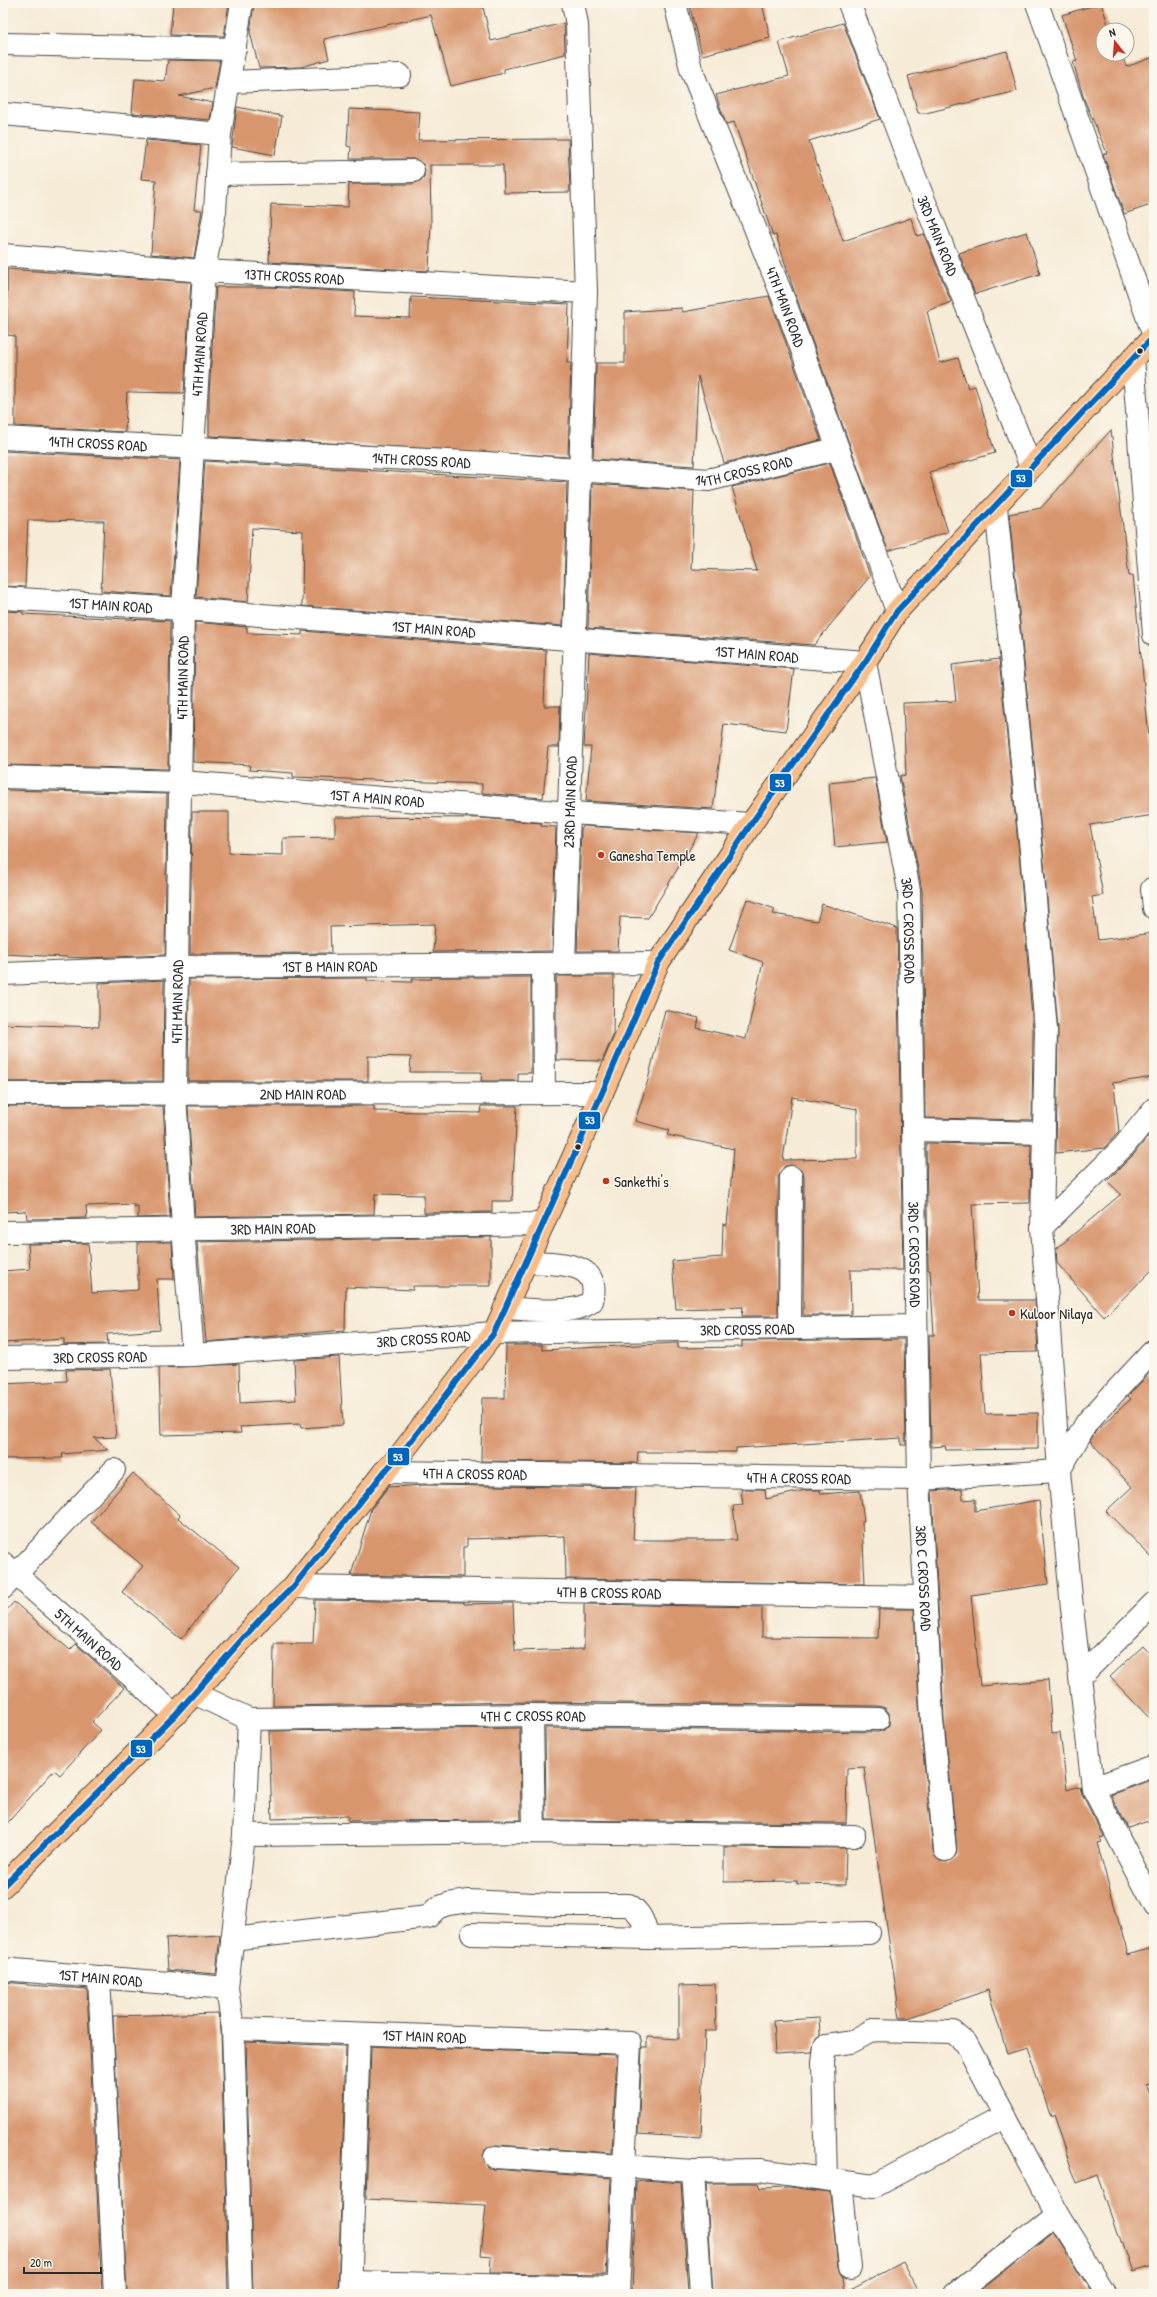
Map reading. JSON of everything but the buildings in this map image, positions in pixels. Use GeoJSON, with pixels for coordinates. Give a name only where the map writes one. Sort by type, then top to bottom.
{"type":"FeatureCollection","features":[{"type":"Feature","properties":{"kind":"main road"},"geometry":{"type":"LineString","coordinates":[[3,1886],[175,1715],[262,1617],[293,1587],[384,1472],[401,1454],[494,1333],[602,1093],[658,963],[751,824],[865,662],[897,611],[996,507],[1031,466],[1154,336]]}},
{"type":"Feature","properties":{"kind":"street","name":"4TH MAIN ROAD"},"geometry":{"type":"LineString","coordinates":[[193,1355],[182,1228],[175,1093],[182,782],[183,609],[204,271],[214,211],[220,134],[242,3]]}},
{"type":"Feature","properties":{"kind":"street","name":"23RD MAIN ROAD"},"geometry":{"type":"LineString","coordinates":[[564,964],[586,292],[577,25],[573,3]]}},
{"type":"Feature","properties":{"kind":"street","name":"4TH MAIN ROAD"},"geometry":{"type":"LineString","coordinates":[[675,3],[691,69],[784,300],[836,449],[897,611]]}},
{"type":"Feature","properties":{"kind":"street","name":"3RD MAIN ROAD"},"geometry":{"type":"LineString","coordinates":[[849,3],[920,190],[1031,466]]}},
{"type":"Feature","properties":{"kind":"street"},"geometry":{"type":"LineString","coordinates":[[1037,3],[1154,336]]}},
{"type":"Feature","properties":{"kind":"street"},"geometry":{"type":"LineString","coordinates":[[3,44],[235,50]]}},
{"type":"Feature","properties":{"kind":"street"},"geometry":{"type":"LineString","coordinates":[[229,82],[400,75]]}},
{"type":"Feature","properties":{"kind":"street"},"geometry":{"type":"LineString","coordinates":[[3,114],[220,134]]}},
{"type":"Feature","properties":{"kind":"street"},"geometry":{"type":"LineString","coordinates":[[217,174],[413,171]]}},
{"type":"Feature","properties":{"kind":"street","name":"13TH CROSS ROAD"},"geometry":{"type":"LineString","coordinates":[[3,255],[204,271],[586,292]]}},
{"type":"Feature","properties":{"kind":"street"},"geometry":{"type":"LineString","coordinates":[[1133,358],[1154,635]]}},
{"type":"Feature","properties":{"kind":"street","name":"14TH CROSS ROAD"},"geometry":{"type":"LineString","coordinates":[[3,438],[194,446],[486,463],[708,480],[836,449]]}},
{"type":"Feature","properties":{"kind":"street"},"geometry":{"type":"LineString","coordinates":[[996,507],[1029,836],[1046,1030],[1042,1227],[1059,1471],[1080,1677],[1093,1788],[1154,1906]]}},
{"type":"Feature","properties":{"kind":"street","name":"1ST MAIN ROAD"},"geometry":{"type":"LineString","coordinates":[[3,598],[183,609],[865,662]]}},
{"type":"Feature","properties":{"kind":"street","name":"3RD C CROSS ROAD"},"geometry":{"type":"LineString","coordinates":[[865,662],[909,890],[919,1479],[924,1597],[932,1720],[944,1850]]}},
{"type":"Feature","properties":{"kind":"street","name":"1ST A MAIN ROAD"},"geometry":{"type":"LineString","coordinates":[[3,776],[182,782],[570,813],[751,824]]}},
{"type":"Feature","properties":{"kind":"street","name":"1ST B MAIN ROAD"},"geometry":{"type":"LineString","coordinates":[[3,974],[177,967],[658,963]]}},
{"type":"Feature","properties":{"kind":"street"},"geometry":{"type":"LineString","coordinates":[[543,964],[544,1093]]}},
{"type":"Feature","properties":{"kind":"street","name":"2ND MAIN ROAD"},"geometry":{"type":"LineString","coordinates":[[3,1094],[602,1093]]}},
{"type":"Feature","properties":{"kind":"street"},"geometry":{"type":"LineString","coordinates":[[1042,1227],[1124,1146],[1154,1109]]}},
{"type":"Feature","properties":{"kind":"street"},"geometry":{"type":"LineString","coordinates":[[913,1130],[1044,1133]]}},
{"type":"Feature","properties":{"kind":"street"},"geometry":{"type":"LineString","coordinates":[[790,1328],[791,1177]]}},
{"type":"Feature","properties":{"kind":"street","name":"3RD MAIN ROAD"},"geometry":{"type":"LineString","coordinates":[[3,1232],[182,1228],[543,1224]]}},
{"type":"Feature","properties":{"kind":"street"},"geometry":{"type":"LineString","coordinates":[[505,1308],[568,1310],[586,1307],[592,1301],[592,1280],[588,1274],[580,1269],[572,1265],[526,1262]]}},
{"type":"Feature","properties":{"kind":"street","name":"3RD CROSS ROAD"},"geometry":{"type":"LineString","coordinates":[[3,1358],[193,1355],[494,1333],[916,1326]]}},
{"type":"Feature","properties":{"kind":"street"},"geometry":{"type":"LineString","coordinates":[[1059,1471],[1087,1422],[1154,1350]]}},
{"type":"Feature","properties":{"kind":"street"},"geometry":{"type":"LineString","coordinates":[[8,1575],[114,1470]]}},
{"type":"Feature","properties":{"kind":"street","name":"4TH A CROSS ROAD"},"geometry":{"type":"LineString","coordinates":[[384,1472],[919,1479],[1059,1471]]}},
{"type":"Feature","properties":{"kind":"street","name":"5TH MAIN ROAD"},"geometry":{"type":"LineString","coordinates":[[8,1575],[175,1715]]}},
{"type":"Feature","properties":{"kind":"street","name":"4TH B CROSS ROAD"},"geometry":{"type":"LineString","coordinates":[[293,1587],[924,1597]]}},
{"type":"Feature","properties":{"kind":"street"},"geometry":{"type":"LineString","coordinates":[[1080,1677],[1154,1603]]}},
{"type":"Feature","properties":{"kind":"street","name":"4TH C CROSS ROAD"},"geometry":{"type":"LineString","coordinates":[[194,1693],[249,1719],[532,1714],[878,1719]]}},
{"type":"Feature","properties":{"kind":"street"},"geometry":{"type":"LineString","coordinates":[[532,1714],[534,1832]]}},
{"type":"Feature","properties":{"kind":"street"},"geometry":{"type":"LineString","coordinates":[[241,2294],[233,2029],[227,1988],[244,1835],[249,1719]]}},
{"type":"Feature","properties":{"kind":"street"},"geometry":{"type":"LineString","coordinates":[[1093,1788],[1154,1766]]}},
{"type":"Feature","properties":{"kind":"street"},"geometry":{"type":"LineString","coordinates":[[244,1835],[534,1832],[854,1836]]}},
{"type":"Feature","properties":{"kind":"street"},"geometry":{"type":"LineString","coordinates":[[232,1939],[428,1917],[437,1908],[448,1904],[469,1901],[555,1905],[629,1905],[637,1910],[642,1917],[648,1938]]}},
{"type":"Feature","properties":{"kind":"street"},"geometry":{"type":"LineString","coordinates":[[472,1934],[648,1938],[869,1933]]}},
{"type":"Feature","properties":{"kind":"street","name":"1ST MAIN ROAD"},"geometry":{"type":"LineString","coordinates":[[3,1969],[227,1988]]}},
{"type":"Feature","properties":{"kind":"street"},"geometry":{"type":"LineString","coordinates":[[99,1977],[115,2294]]}},
{"type":"Feature","properties":{"kind":"street","name":"1ST MAIN ROAD"},"geometry":{"type":"LineString","coordinates":[[233,2029],[630,2043],[618,2291]]}},
{"type":"Feature","properties":{"kind":"street"},"geometry":{"type":"LineString","coordinates":[[850,2268],[833,2180],[822,2062],[825,2046],[851,2042],[873,2030],[953,2032],[966,2043],[1056,2214],[1107,2294]]}},
{"type":"Feature","properties":{"kind":"street"},"geometry":{"type":"LineString","coordinates":[[359,2034],[351,2288],[618,2291]]}},
{"type":"Feature","properties":{"kind":"street"},"geometry":{"type":"LineString","coordinates":[[495,2157],[693,2171],[759,2170],[874,2186],[1005,2116]]}},
{"type":"Feature","properties":{"kind":"street"},"geometry":{"type":"LineString","coordinates":[[693,2171],[701,2294]]}},
{"type":"Feature","properties":{"kind":"street"},"geometry":{"type":"LineString","coordinates":[[956,2294],[1056,2214]]}},
{"type":"Feature","properties":{"kind":"transit line","name":"53"},"geometry":{"type":"LineString","coordinates":[[3,1886],[175,1715],[262,1617],[293,1587],[384,1472],[401,1454],[494,1333],[602,1093],[658,963],[751,824],[865,662],[897,611],[1154,336]]}},
{"type":"Feature","properties":{"kind":"place","name":"Ganesha Temple"},"geometry":{"type":"Point","coordinates":[601,855]}},
{"type":"Feature","properties":{"kind":"place","name":"Sankethi's"},"geometry":{"type":"Point","coordinates":[606,1181]}},
{"type":"Feature","properties":{"kind":"place","name":"Kuloor Nilaya"},"geometry":{"type":"Point","coordinates":[1012,1313]}}]}
